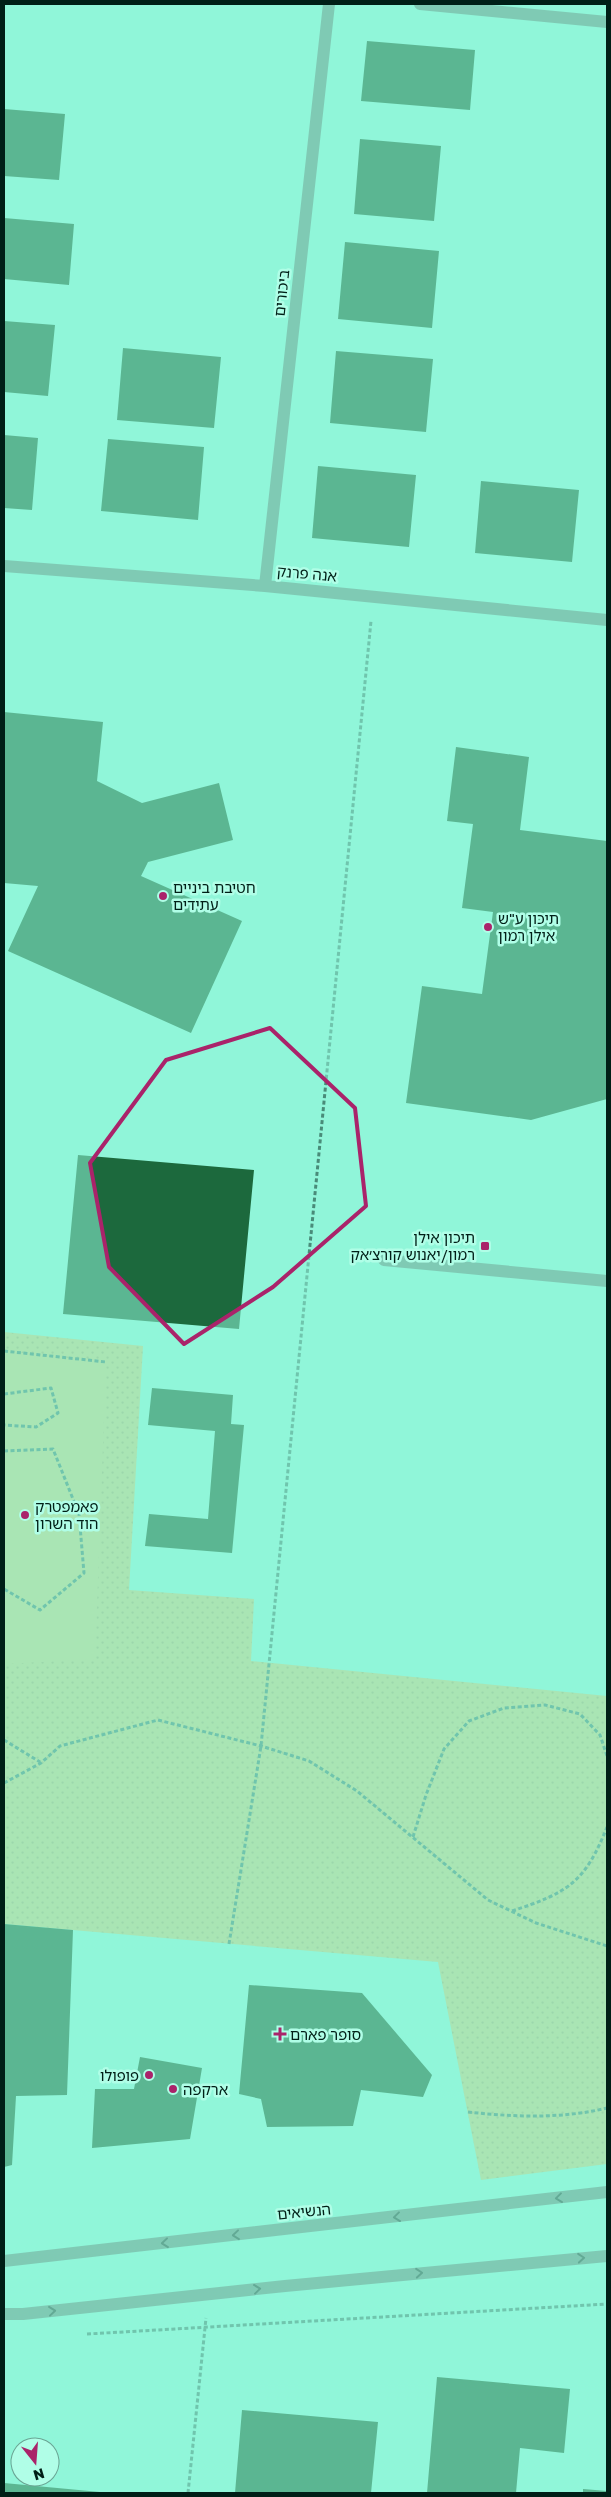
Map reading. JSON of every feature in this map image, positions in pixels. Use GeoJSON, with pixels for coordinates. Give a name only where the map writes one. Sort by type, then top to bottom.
{"type":"FeatureCollection","features":[{"type":"Feature","properties":{"kind":"street","name":"ביכורים"},"geometry":{"type":"LineString","coordinates":[[265,586],[329,4]]}},
{"type":"Feature","properties":{"kind":"street"},"geometry":{"type":"LineString","coordinates":[[420,4],[607,22]]}},
{"type":"Feature","properties":{"kind":"street","name":"אנה פרנק"},"geometry":{"type":"LineString","coordinates":[[4,566],[265,586],[607,620]]}},
{"type":"Feature","properties":{"kind":"street"},"geometry":{"type":"LineString","coordinates":[[384,1260],[607,1281]]}},
{"type":"Feature","properties":{"kind":"street","name":"הנשיאים"},"geometry":{"type":"LineString","coordinates":[[4,2262],[607,2192]]}},
{"type":"Feature","properties":{"kind":"street"},"geometry":{"type":"LineString","coordinates":[[4,2314],[23,2314],[607,2256]]}},
{"type":"Feature","properties":{"kind":"path"},"geometry":{"type":"LineString","coordinates":[[229,1944],[261,1746],[373,596]]}},
{"type":"Feature","properties":{"kind":"path"},"geometry":{"type":"LineString","coordinates":[[4,1351],[106,1362]]}},
{"type":"Feature","properties":{"kind":"path"},"geometry":{"type":"LineString","coordinates":[[4,1394],[51,1388],[58,1413],[36,1427],[4,1425]]}},
{"type":"Feature","properties":{"kind":"path"},"geometry":{"type":"LineString","coordinates":[[4,1451],[53,1449],[79,1514],[84,1573],[40,1610],[4,1589]]}},
{"type":"Feature","properties":{"kind":"path"},"geometry":{"type":"LineString","coordinates":[[413,1837],[426,1794],[444,1749],[469,1721],[504,1708],[545,1705],[580,1714],[600,1735],[607,1756]]}},
{"type":"Feature","properties":{"kind":"path"},"geometry":{"type":"LineString","coordinates":[[4,1783],[41,1763],[60,1746],[158,1720],[261,1746],[309,1761],[358,1790],[488,1900],[536,1923],[607,1946]]}},
{"type":"Feature","properties":{"kind":"path"},"geometry":{"type":"LineString","coordinates":[[4,1740],[41,1763]]}},
{"type":"Feature","properties":{"kind":"path"},"geometry":{"type":"LineString","coordinates":[[511,1911],[551,1898],[574,1883],[597,1854],[607,1827]]}},
{"type":"Feature","properties":{"kind":"path"},"geometry":{"type":"LineString","coordinates":[[468,2112],[518,2116],[581,2114],[607,2108]]}},
{"type":"Feature","properties":{"kind":"path"},"geometry":{"type":"LineString","coordinates":[[188,2493],[209,2295]]}},
{"type":"Feature","properties":{"kind":"path"},"geometry":{"type":"LineString","coordinates":[[81,2335],[607,2304]]}},
{"type":"Feature","properties":{"kind":"highlighted area"},"geometry":{"type":"Polygon","coordinates":[[[270,1028],[355,1108],[366,1206],[273,1287],[184,1344],[109,1267],[90,1163],[166,1060],[270,1028]]]}},
{"type":"Feature","properties":{"kind":"green space"},"geometry":{"type":"Polygon","coordinates":[[[4,1332],[143,1346],[129,1590],[254,1599],[251,1661],[607,1696],[607,2164],[481,2180],[438,1962],[4,1924],[4,1332]]]}},
{"type":"Feature","properties":{"kind":"green space"},"geometry":{"type":"Polygon","coordinates":[[[4,1351],[106,1362],[95,1659],[4,1664],[4,1351]]]}},
{"type":"Feature","properties":{"kind":"building"},"geometry":{"type":"Polygon","coordinates":[[[367,41],[475,50],[470,110],[361,101],[367,41]]]}},
{"type":"Feature","properties":{"kind":"building"},"geometry":{"type":"Polygon","coordinates":[[[4,109],[65,114],[59,180],[4,176],[4,109]]]}},
{"type":"Feature","properties":{"kind":"building"},"geometry":{"type":"Polygon","coordinates":[[[360,139],[441,146],[434,221],[354,214],[360,139]]]}},
{"type":"Feature","properties":{"kind":"building"},"geometry":{"type":"Polygon","coordinates":[[[4,218],[74,224],[69,285],[4,279],[4,218]]]}},
{"type":"Feature","properties":{"kind":"building"},"geometry":{"type":"Polygon","coordinates":[[[345,242],[439,251],[432,328],[338,319],[345,242]]]}},
{"type":"Feature","properties":{"kind":"building"},"geometry":{"type":"Polygon","coordinates":[[[4,321],[55,325],[48,396],[4,392],[4,321]]]}},
{"type":"Feature","properties":{"kind":"building"},"geometry":{"type":"Polygon","coordinates":[[[123,348],[221,357],[214,428],[117,420],[123,348]]]}},
{"type":"Feature","properties":{"kind":"building"},"geometry":{"type":"Polygon","coordinates":[[[336,351],[433,359],[426,432],[330,423],[336,351]]]}},
{"type":"Feature","properties":{"kind":"building"},"geometry":{"type":"Polygon","coordinates":[[[4,435],[38,438],[32,510],[4,508],[4,435]]]}},
{"type":"Feature","properties":{"kind":"building"},"geometry":{"type":"Polygon","coordinates":[[[108,439],[204,447],[198,520],[101,511],[108,439]]]}},
{"type":"Feature","properties":{"kind":"building"},"geometry":{"type":"Polygon","coordinates":[[[318,466],[416,475],[409,547],[312,538],[318,466]]]}},
{"type":"Feature","properties":{"kind":"building"},"geometry":{"type":"Polygon","coordinates":[[[481,481],[579,490],[572,562],[475,553],[481,481]]]}},
{"type":"Feature","properties":{"kind":"building"},"geometry":{"type":"Polygon","coordinates":[[[4,712],[103,722],[97,781],[142,803],[219,783],[233,840],[148,862],[141,876],[242,921],[191,1033],[8,951],[38,886],[4,883],[4,712]]]}},
{"type":"Feature","properties":{"kind":"building"},"geometry":{"type":"Polygon","coordinates":[[[456,747],[529,757],[520,830],[607,841],[607,1099],[531,1120],[406,1103],[422,986],[482,994],[493,912],[462,908],[473,824],[447,821],[456,747]]]}},
{"type":"Feature","properties":{"kind":"building"},"geometry":{"type":"Polygon","coordinates":[[[78,1155],[254,1170],[239,1329],[63,1314],[78,1155]]]}},
{"type":"Feature","properties":{"kind":"building"},"geometry":{"type":"Polygon","coordinates":[[[152,1388],[233,1395],[231,1424],[244,1425],[232,1553],[145,1546],[149,1514],[208,1519],[215,1431],[148,1425],[152,1388]]]}},
{"type":"Feature","properties":{"kind":"building"},"geometry":{"type":"Polygon","coordinates":[[[4,1924],[73,1930],[67,2095],[16,2096],[12,2165],[4,2167],[4,1924]]]}},
{"type":"Feature","properties":{"kind":"building"},"geometry":{"type":"Polygon","coordinates":[[[249,1985],[362,1993],[432,2075],[423,2097],[361,2090],[353,2126],[267,2127],[261,2099],[239,2094],[249,1985]]]}},
{"type":"Feature","properties":{"kind":"building"},"geometry":{"type":"Polygon","coordinates":[[[140,2057],[202,2068],[190,2139],[92,2148],[95,2089],[134,2089],[140,2057]]]}},
{"type":"Feature","properties":{"kind":"building"},"geometry":{"type":"Polygon","coordinates":[[[437,2377],[570,2389],[564,2453],[520,2448],[516,2493],[427,2493],[437,2377]]]}},
{"type":"Feature","properties":{"kind":"building"},"geometry":{"type":"Polygon","coordinates":[[[242,2410],[378,2422],[371,2493],[235,2493],[242,2410]]]}},
{"type":"Feature","properties":{"kind":"building"},"geometry":{"type":"Polygon","coordinates":[[[4,2483],[10,2484],[10,2487],[47,2487],[100,2492],[100,2493],[4,2493],[4,2483]]]}},
{"type":"Feature","properties":{"kind":"building"},"geometry":{"type":"Polygon","coordinates":[[[583,2489],[607,2491],[607,2493],[583,2493],[583,2489]]]}},
{"type":"Feature","properties":{"kind":"place","name":"חטיבת ביניים עתידים"},"geometry":{"type":"Point","coordinates":[163,896]}},
{"type":"Feature","properties":{"kind":"place","name":"תיכון ע\"ש אילן רמון"},"geometry":{"type":"Point","coordinates":[488,927]}},
{"type":"Feature","properties":{"kind":"place","name":"תיכון אילן רמון/יאנוש קורצ׳אק"},"geometry":{"type":"Point","coordinates":[485,1246]}},
{"type":"Feature","properties":{"kind":"place","name":"פאמפטרק הוד השרון"},"geometry":{"type":"Point","coordinates":[25,1515]}},
{"type":"Feature","properties":{"kind":"place","name":"סופר פארם"},"geometry":{"type":"Point","coordinates":[280,2034]}},
{"type":"Feature","properties":{"kind":"place","name":"פופולו"},"geometry":{"type":"Point","coordinates":[149,2075]}},
{"type":"Feature","properties":{"kind":"place","name":"ארקפה"},"geometry":{"type":"Point","coordinates":[173,2089]}}]}
